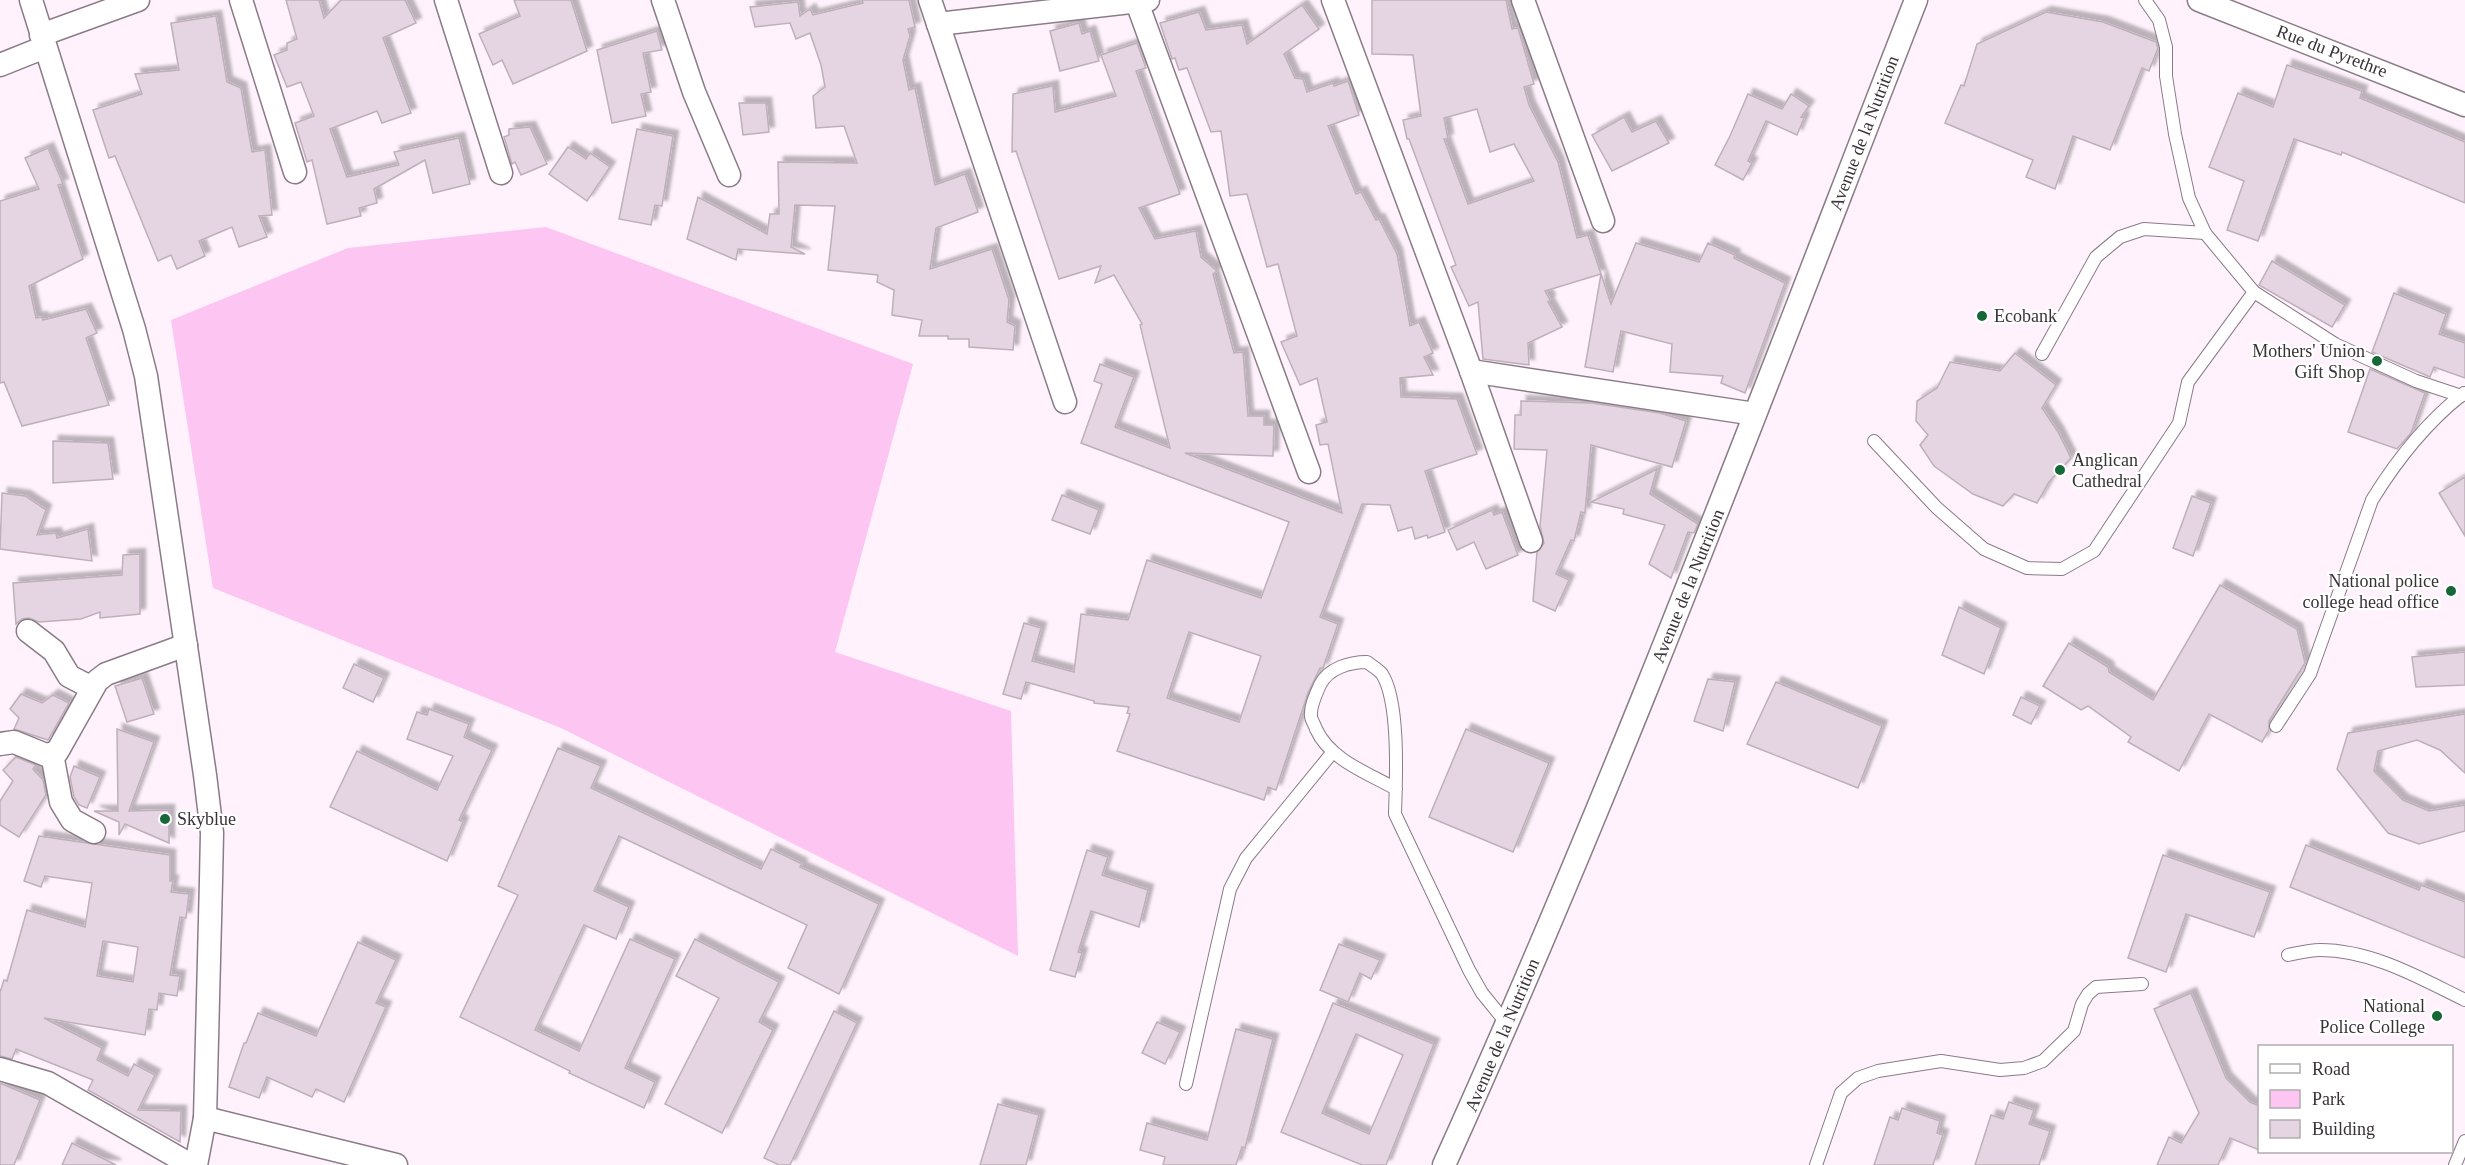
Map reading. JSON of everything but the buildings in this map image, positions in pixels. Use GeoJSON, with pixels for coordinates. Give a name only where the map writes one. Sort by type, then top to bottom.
{"type":"FeatureCollection","features":[{"type":"Feature","properties":{"kind":"street"},"geometry":{"type":"LineString","coordinates":[[31,0],[134,329],[146,376],[186,645],[212,833],[206,1118],[196,1165]]}},
{"type":"Feature","properties":{"kind":"street"},"geometry":{"type":"LineString","coordinates":[[0,65],[43,41],[138,0]]}},
{"type":"Feature","properties":{"kind":"street"},"geometry":{"type":"LineString","coordinates":[[241,0],[295,172]]}},
{"type":"Feature","properties":{"kind":"street"},"geometry":{"type":"LineString","coordinates":[[446,0],[501,173]]}},
{"type":"Feature","properties":{"kind":"street"},"geometry":{"type":"LineString","coordinates":[[663,0],[694,92],[729,175]]}},
{"type":"Feature","properties":{"kind":"street"},"geometry":{"type":"LineString","coordinates":[[930,0],[1065,402]]}},
{"type":"Feature","properties":{"kind":"street"},"geometry":{"type":"LineString","coordinates":[[938,24],[1140,0],[1309,472]]}},
{"type":"Feature","properties":{"kind":"street"},"geometry":{"type":"LineString","coordinates":[[1333,0],[1471,371],[1531,541]]}},
{"type":"Feature","properties":{"kind":"street"},"geometry":{"type":"LineString","coordinates":[[1523,0],[1603,221]]}},
{"type":"Feature","properties":{"kind":"street","name":"Avenue de la Nutrition"},"geometry":{"type":"LineString","coordinates":[[1444,1165],[1508,1025],[1674,621],[1916,0]]}},
{"type":"Feature","properties":{"kind":"street","name":"Rue du Pyrethre"},"geometry":{"type":"LineString","coordinates":[[2199,0],[2465,105]]}},
{"type":"Feature","properties":{"kind":"street"},"geometry":{"type":"LineString","coordinates":[[1471,371],[1755,414]]}},
{"type":"Feature","properties":{"kind":"street"},"geometry":{"type":"LineString","coordinates":[[28,631],[54,651],[69,676],[92,688]]}},
{"type":"Feature","properties":{"kind":"street"},"geometry":{"type":"LineString","coordinates":[[0,744],[14,742],[46,756],[57,752],[92,688],[106,674],[186,645]]}},
{"type":"Feature","properties":{"kind":"street"},"geometry":{"type":"LineString","coordinates":[[52,754],[61,802],[72,820],[94,832]]}},
{"type":"Feature","properties":{"kind":"street"},"geometry":{"type":"LineString","coordinates":[[0,1069],[48,1083],[190,1165]]}},
{"type":"Feature","properties":{"kind":"street"},"geometry":{"type":"LineString","coordinates":[[206,1118],[396,1165]]}},
{"type":"Feature","properties":{"kind":"lane"},"geometry":{"type":"LineString","coordinates":[[2145,0],[2159,20],[2166,46],[2166,76],[2175,134],[2189,198],[2205,233],[2254,292],[2335,344],[2416,381],[2463,394]]}},
{"type":"Feature","properties":{"kind":"lane"},"geometry":{"type":"LineString","coordinates":[[2042,354],[2096,257],[2120,237],[2145,229],[2205,233]]}},
{"type":"Feature","properties":{"kind":"lane"},"geometry":{"type":"LineString","coordinates":[[1874,441],[1936,508],[1984,549],[2027,568],[2062,569],[2094,551],[2179,423],[2188,382],[2254,292]]}},
{"type":"Feature","properties":{"kind":"lane"},"geometry":{"type":"LineString","coordinates":[[2276,726],[2310,674],[2372,500],[2386,477],[2436,417],[2463,394]]}},
{"type":"Feature","properties":{"kind":"lane"},"geometry":{"type":"LineString","coordinates":[[1396,789],[1332,753],[1321,740],[1311,717],[1315,697],[1322,681],[1335,670],[1353,662],[1367,662],[1382,674],[1389,696],[1397,748],[1396,789],[1395,814],[1469,970],[1482,993],[1508,1025]]}},
{"type":"Feature","properties":{"kind":"lane"},"geometry":{"type":"LineString","coordinates":[[1186,1084],[1230,888],[1246,858],[1332,753]]}},
{"type":"Feature","properties":{"kind":"lane"},"geometry":{"type":"LineString","coordinates":[[2288,955],[2318,949],[2351,953],[2391,965],[2465,1000]]}},
{"type":"Feature","properties":{"kind":"lane"},"geometry":{"type":"LineString","coordinates":[[1816,1165],[1841,1093],[1857,1078],[1878,1071],[1941,1061],[2000,1070],[2024,1068],[2043,1061],[2074,1031],[2082,1004],[2096,987],[2142,984]]}},
{"type":"Feature","properties":{"kind":"lane"},"geometry":{"type":"LineString","coordinates":[[2455,1165],[2465,1141]]}},
{"type":"Feature","properties":{"kind":"green space"},"geometry":{"type":"Polygon","coordinates":[[[546,227],[913,364],[835,652],[1011,711],[1018,956],[561,728],[213,588],[171,320],[348,248],[546,227]]]}},
{"type":"Feature","properties":{"kind":"place","name":"Ecobank"},"geometry":{"type":"Point","coordinates":[1982,316]}},
{"type":"Feature","properties":{"kind":"place","name":"Mothers' Union Gift Shop"},"geometry":{"type":"Point","coordinates":[2377,361]}},
{"type":"Feature","properties":{"kind":"place","name":"Anglican Cathedral"},"geometry":{"type":"Point","coordinates":[2060,470]}},
{"type":"Feature","properties":{"kind":"place","name":"National police college head office"},"geometry":{"type":"Point","coordinates":[2451,591]}},
{"type":"Feature","properties":{"kind":"place","name":"Skyblue"},"geometry":{"type":"Point","coordinates":[165,819]}},
{"type":"Feature","properties":{"kind":"place","name":"National Police College"},"geometry":{"type":"Point","coordinates":[2437,1016]}}]}
